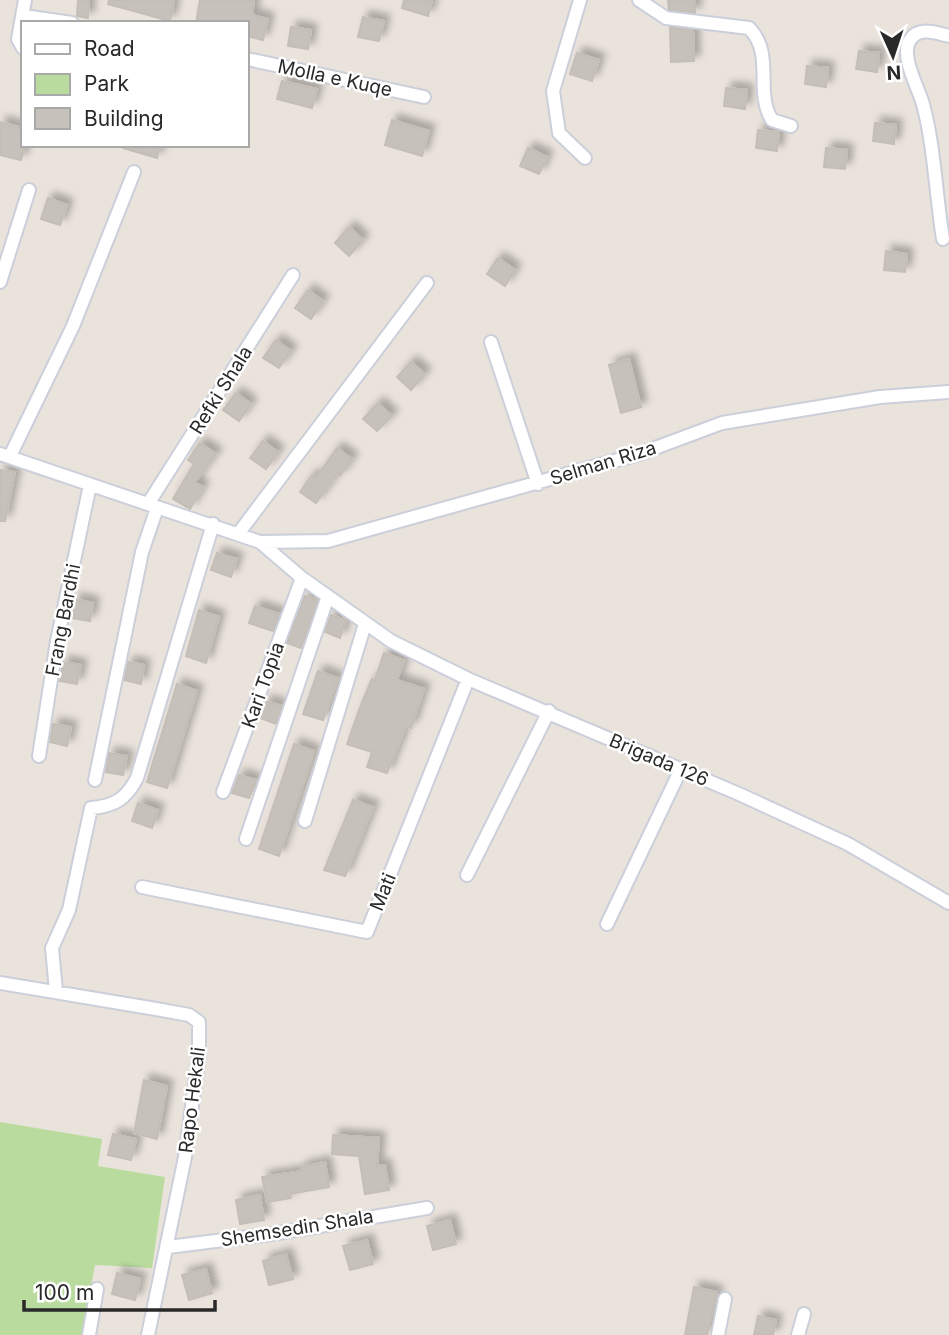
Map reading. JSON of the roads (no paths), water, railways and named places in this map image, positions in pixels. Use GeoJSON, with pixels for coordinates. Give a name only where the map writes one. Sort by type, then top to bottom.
{"type":"FeatureCollection","features":[{"type":"Feature","properties":{"kind":"street"},"geometry":{"type":"LineString","coordinates":[[23,21],[25,0]]}},
{"type":"Feature","properties":{"kind":"street"},"geometry":{"type":"LineString","coordinates":[[580,0],[553,92],[559,133],[585,158]]}},
{"type":"Feature","properties":{"kind":"street"},"geometry":{"type":"LineString","coordinates":[[639,0],[666,18],[749,27],[763,49],[766,111],[772,120],[791,126]]}},
{"type":"Feature","properties":{"kind":"street"},"geometry":{"type":"LineString","coordinates":[[24,16],[58,21]]}},
{"type":"Feature","properties":{"kind":"street"},"geometry":{"type":"LineString","coordinates":[[21,28],[18,39],[21,44]]}},
{"type":"Feature","properties":{"kind":"street"},"geometry":{"type":"LineString","coordinates":[[943,239],[923,105],[906,51],[909,41],[916,33],[925,31],[949,36]]}},
{"type":"Feature","properties":{"kind":"street","name":"Molla e Kuqe"},"geometry":{"type":"LineString","coordinates":[[248,59],[424,97]]}},
{"type":"Feature","properties":{"kind":"street"},"geometry":{"type":"LineString","coordinates":[[134,172],[73,326],[5,455],[260,542]]}},
{"type":"Feature","properties":{"kind":"street"},"geometry":{"type":"LineString","coordinates":[[0,282],[29,190]]}},
{"type":"Feature","properties":{"kind":"street","name":"Refki Shala"},"geometry":{"type":"LineString","coordinates":[[95,779],[153,506],[293,275]]}},
{"type":"Feature","properties":{"kind":"street"},"geometry":{"type":"LineString","coordinates":[[237,534],[427,283]]}},
{"type":"Feature","properties":{"kind":"street"},"geometry":{"type":"LineString","coordinates":[[491,342],[538,484]]}},
{"type":"Feature","properties":{"kind":"street","name":"Selman Riza"},"geometry":{"type":"LineString","coordinates":[[260,542],[328,541],[639,454],[722,423],[880,397],[949,392]]}},
{"type":"Feature","properties":{"kind":"street","name":"Frang Bardhi"},"geometry":{"type":"LineString","coordinates":[[39,756],[57,641],[90,485]]}},
{"type":"Feature","properties":{"kind":"street"},"geometry":{"type":"LineString","coordinates":[[57,991],[52,948],[69,910],[91,808],[115,804],[128,795],[137,778],[213,524]]}},
{"type":"Feature","properties":{"kind":"street","name":"Brigada 126"},"geometry":{"type":"LineString","coordinates":[[260,542],[302,578],[391,641],[468,679],[549,711],[848,844],[949,902]]}},
{"type":"Feature","properties":{"kind":"street","name":"Kari Topia"},"geometry":{"type":"LineString","coordinates":[[223,792],[302,578]]}},
{"type":"Feature","properties":{"kind":"street"},"geometry":{"type":"LineString","coordinates":[[246,839],[328,596]]}},
{"type":"Feature","properties":{"kind":"street"},"geometry":{"type":"LineString","coordinates":[[305,821],[365,624]]}},
{"type":"Feature","properties":{"kind":"street","name":"Mati"},"geometry":{"type":"LineString","coordinates":[[142,887],[367,932],[468,679]]}},
{"type":"Feature","properties":{"kind":"street"},"geometry":{"type":"LineString","coordinates":[[467,875],[549,711]]}},
{"type":"Feature","properties":{"kind":"street"},"geometry":{"type":"LineString","coordinates":[[607,924],[681,769]]}},
{"type":"Feature","properties":{"kind":"street","name":"Rapo Hekali"},"geometry":{"type":"LineString","coordinates":[[0,983],[189,1015],[199,1022],[193,1107],[148,1335]]}},
{"type":"Feature","properties":{"kind":"street","name":"Shemsedin Shala"},"geometry":{"type":"LineString","coordinates":[[167,1247],[272,1234],[427,1208]]}},
{"type":"Feature","properties":{"kind":"street"},"geometry":{"type":"LineString","coordinates":[[89,1335],[97,1289]]}},
{"type":"Feature","properties":{"kind":"street"},"geometry":{"type":"LineString","coordinates":[[718,1335],[725,1299]]}},
{"type":"Feature","properties":{"kind":"street"},"geometry":{"type":"LineString","coordinates":[[798,1335],[804,1314]]}}]}
